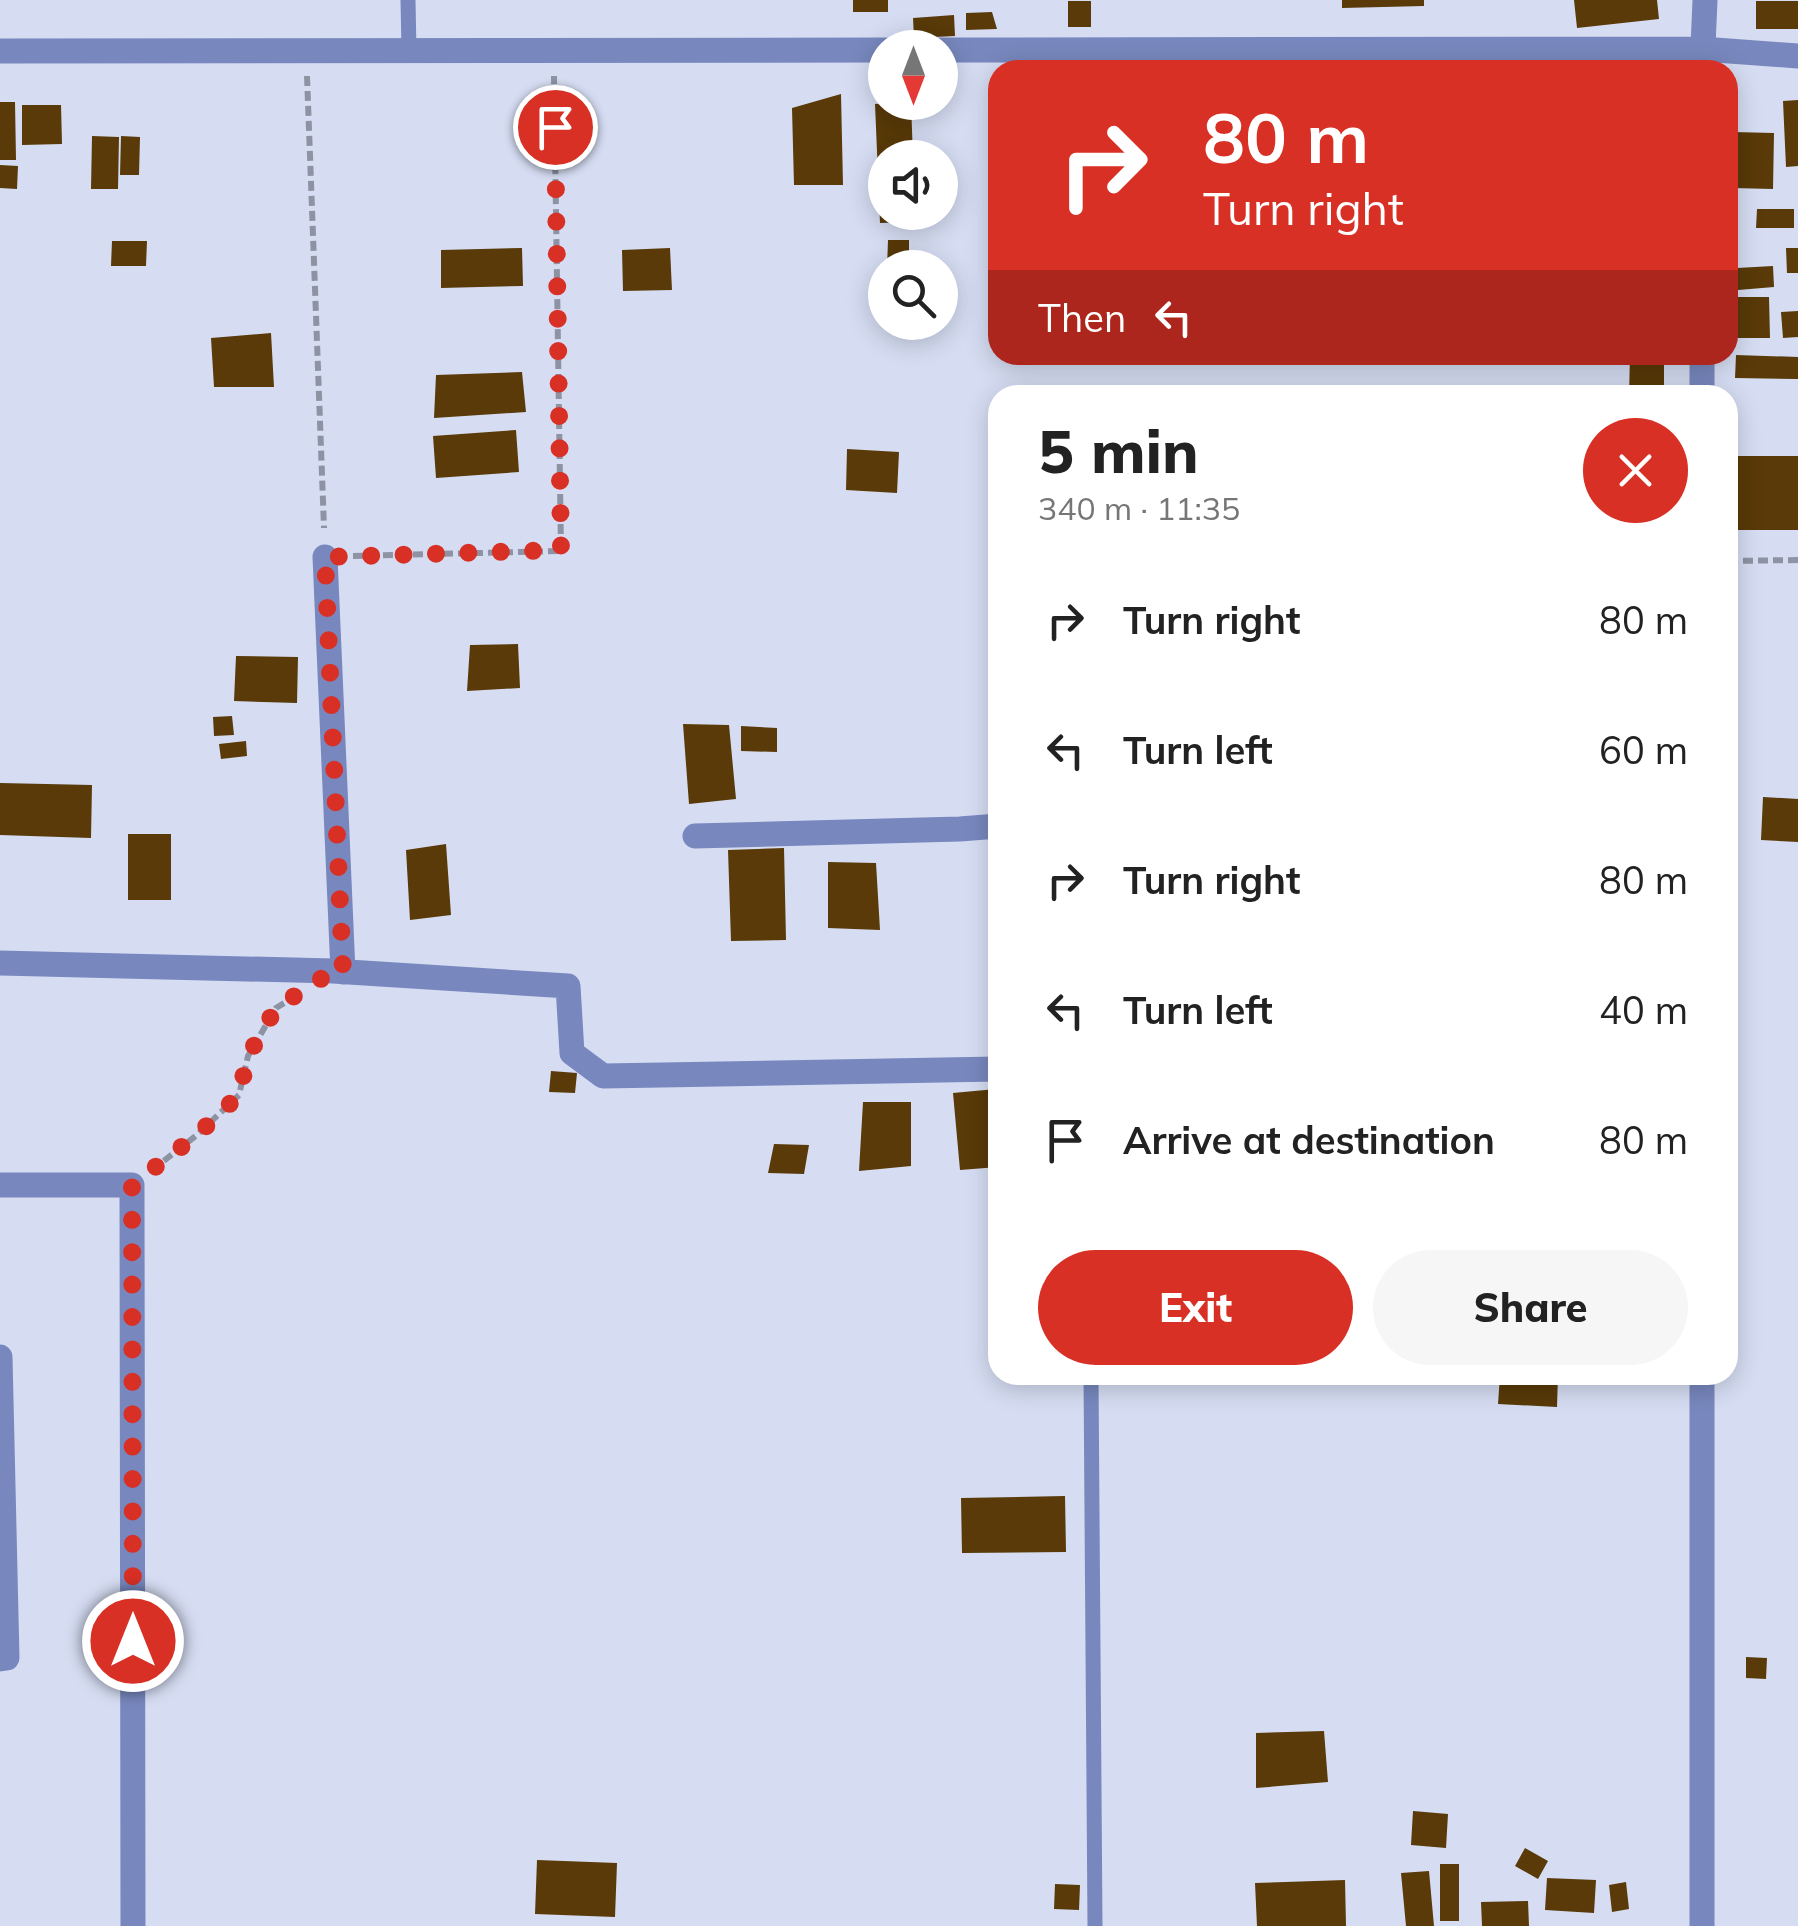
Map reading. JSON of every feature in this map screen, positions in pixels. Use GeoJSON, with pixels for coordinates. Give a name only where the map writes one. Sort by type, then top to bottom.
{"type":"FeatureCollection","features":[{"type":"Feature","properties":{"kind":"street"},"geometry":{"type":"LineString","coordinates":[[1702,60],[1705,0]]}},
{"type":"Feature","properties":{"kind":"street"},"geometry":{"type":"LineString","coordinates":[[0,50],[868,50]]}},
{"type":"Feature","properties":{"kind":"street"},"geometry":{"type":"LineString","coordinates":[[958,50],[1702,60],[1798,56]]}},
{"type":"Feature","properties":{"kind":"street"},"geometry":{"type":"LineString","coordinates":[[325,557],[343,972]]}},
{"type":"Feature","properties":{"kind":"street"},"geometry":{"type":"LineString","coordinates":[[695,836],[988,827]]}},
{"type":"Feature","properties":{"kind":"street"},"geometry":{"type":"LineString","coordinates":[[0,963],[343,972],[568,986],[572,1053],[603,1076],[988,1070]]}},
{"type":"Feature","properties":{"kind":"street"},"geometry":{"type":"LineString","coordinates":[[0,1185],[132,1185],[133,1926]]}},
{"type":"Feature","properties":{"kind":"street"},"geometry":{"type":"LineString","coordinates":[[0,1357],[7,1658],[0,1659]]}},
{"type":"Feature","properties":{"kind":"street"},"geometry":{"type":"LineString","coordinates":[[1702,1385],[1702,1926]]}},
{"type":"Feature","properties":{"kind":"lane"},"geometry":{"type":"LineString","coordinates":[[408,0],[408,50]]}},
{"type":"Feature","properties":{"kind":"lane"},"geometry":{"type":"LineString","coordinates":[[1091,1385],[1095,1926]]}},
{"type":"Feature","properties":{"kind":"path"},"geometry":{"type":"LineString","coordinates":[[306,50],[325,557],[561,550],[554,50]]}},
{"type":"Feature","properties":{"kind":"path"},"geometry":{"type":"LineString","coordinates":[[1738,561],[1798,560]]}},
{"type":"Feature","properties":{"kind":"path"},"geometry":{"type":"LineString","coordinates":[[132,1185],[197,1135],[239,1095],[248,1056],[276,1008],[290,998]]}},
{"type":"Feature","properties":{"kind":"building"},"geometry":{"type":"Polygon","coordinates":[[[853,0],[888,0],[888,12],[853,12],[853,0]]]}},
{"type":"Feature","properties":{"kind":"building"},"geometry":{"type":"Polygon","coordinates":[[[1342,0],[1424,0],[1424,6],[1342,8],[1342,0]]]}},
{"type":"Feature","properties":{"kind":"building"},"geometry":{"type":"Polygon","coordinates":[[[1574,0],[1657,0],[1659,19],[1577,28],[1574,0]]]}},
{"type":"Feature","properties":{"kind":"building"},"geometry":{"type":"Polygon","coordinates":[[[1068,1],[1091,1],[1091,27],[1068,27],[1068,1]]]}},
{"type":"Feature","properties":{"kind":"building"},"geometry":{"type":"Polygon","coordinates":[[[1756,1],[1798,1],[1798,29],[1756,29],[1756,1]]]}},
{"type":"Feature","properties":{"kind":"building"},"geometry":{"type":"Polygon","coordinates":[[[992,12],[997,29],[966,30],[966,13],[992,12]]]}},
{"type":"Feature","properties":{"kind":"building"},"geometry":{"type":"Polygon","coordinates":[[[954,15],[955,30],[914,30],[913,18],[954,15]]]}},
{"type":"Feature","properties":{"kind":"building"},"geometry":{"type":"Polygon","coordinates":[[[841,94],[843,185],[794,185],[792,108],[841,94]]]}},
{"type":"Feature","properties":{"kind":"building"},"geometry":{"type":"Polygon","coordinates":[[[1798,100],[1798,166],[1786,167],[1783,101],[1798,100]]]}},
{"type":"Feature","properties":{"kind":"building"},"geometry":{"type":"Polygon","coordinates":[[[0,102],[15,102],[16,160],[0,160],[0,102]]]}},
{"type":"Feature","properties":{"kind":"building"},"geometry":{"type":"Polygon","coordinates":[[[22,105],[61,105],[62,144],[22,145],[22,105]]]}},
{"type":"Feature","properties":{"kind":"building"},"geometry":{"type":"Polygon","coordinates":[[[876,120],[912,120],[912,140],[877,140],[876,120]]]}},
{"type":"Feature","properties":{"kind":"building"},"geometry":{"type":"Polygon","coordinates":[[[1738,132],[1774,133],[1773,189],[1738,188],[1738,132]]]}},
{"type":"Feature","properties":{"kind":"building"},"geometry":{"type":"Polygon","coordinates":[[[92,136],[119,137],[118,189],[91,189],[92,136]]]}},
{"type":"Feature","properties":{"kind":"building"},"geometry":{"type":"Polygon","coordinates":[[[121,136],[140,137],[139,175],[120,175],[121,136]]]}},
{"type":"Feature","properties":{"kind":"building"},"geometry":{"type":"Polygon","coordinates":[[[0,165],[18,166],[17,189],[0,188],[0,165]]]}},
{"type":"Feature","properties":{"kind":"building"},"geometry":{"type":"Polygon","coordinates":[[[1757,209],[1794,209],[1794,228],[1756,228],[1757,209]]]}},
{"type":"Feature","properties":{"kind":"building"},"geometry":{"type":"Polygon","coordinates":[[[888,240],[909,240],[909,250],[888,250],[888,240]]]}},
{"type":"Feature","properties":{"kind":"building"},"geometry":{"type":"Polygon","coordinates":[[[112,241],[147,241],[146,266],[111,266],[112,241]]]}},
{"type":"Feature","properties":{"kind":"building"},"geometry":{"type":"Polygon","coordinates":[[[522,248],[523,286],[441,288],[441,250],[522,248]]]}},
{"type":"Feature","properties":{"kind":"building"},"geometry":{"type":"Polygon","coordinates":[[[670,248],[672,290],[623,291],[622,250],[670,248]]]}},
{"type":"Feature","properties":{"kind":"building"},"geometry":{"type":"Polygon","coordinates":[[[1786,248],[1798,248],[1798,273],[1787,273],[1786,248]]]}},
{"type":"Feature","properties":{"kind":"building"},"geometry":{"type":"Polygon","coordinates":[[[1773,266],[1774,287],[1738,290],[1738,268],[1773,266]]]}},
{"type":"Feature","properties":{"kind":"building"},"geometry":{"type":"Polygon","coordinates":[[[1738,297],[1769,297],[1770,338],[1738,338],[1738,297]]]}},
{"type":"Feature","properties":{"kind":"building"},"geometry":{"type":"Polygon","coordinates":[[[1798,311],[1798,337],[1783,338],[1781,312],[1798,311]]]}},
{"type":"Feature","properties":{"kind":"building"},"geometry":{"type":"Polygon","coordinates":[[[271,333],[274,387],[214,387],[211,338],[271,333]]]}},
{"type":"Feature","properties":{"kind":"building"},"geometry":{"type":"Polygon","coordinates":[[[1738,355],[1798,357],[1798,379],[1735,378],[1738,355]]]}},
{"type":"Feature","properties":{"kind":"building"},"geometry":{"type":"Polygon","coordinates":[[[1630,365],[1664,365],[1664,385],[1629,385],[1630,365]]]}},
{"type":"Feature","properties":{"kind":"building"},"geometry":{"type":"Polygon","coordinates":[[[522,372],[526,412],[434,418],[436,375],[522,372]]]}},
{"type":"Feature","properties":{"kind":"building"},"geometry":{"type":"Polygon","coordinates":[[[516,430],[519,472],[436,478],[433,436],[516,430]]]}},
{"type":"Feature","properties":{"kind":"building"},"geometry":{"type":"Polygon","coordinates":[[[847,449],[899,452],[897,493],[846,490],[847,449]]]}},
{"type":"Feature","properties":{"kind":"building"},"geometry":{"type":"Polygon","coordinates":[[[1738,456],[1798,456],[1798,530],[1738,530],[1738,456]]]}},
{"type":"Feature","properties":{"kind":"building"},"geometry":{"type":"Polygon","coordinates":[[[518,644],[520,688],[467,691],[470,645],[518,644]]]}},
{"type":"Feature","properties":{"kind":"building"},"geometry":{"type":"Polygon","coordinates":[[[236,656],[298,657],[297,703],[234,701],[236,656]]]}},
{"type":"Feature","properties":{"kind":"building"},"geometry":{"type":"Polygon","coordinates":[[[232,716],[234,735],[214,736],[213,717],[232,716]]]}},
{"type":"Feature","properties":{"kind":"building"},"geometry":{"type":"Polygon","coordinates":[[[683,724],[729,725],[736,799],[689,804],[683,724]]]}},
{"type":"Feature","properties":{"kind":"building"},"geometry":{"type":"Polygon","coordinates":[[[741,726],[777,728],[777,752],[741,751],[741,726]]]}},
{"type":"Feature","properties":{"kind":"building"},"geometry":{"type":"Polygon","coordinates":[[[246,741],[247,756],[221,759],[219,744],[246,741]]]}},
{"type":"Feature","properties":{"kind":"building"},"geometry":{"type":"Polygon","coordinates":[[[0,783],[92,785],[91,838],[0,835],[0,783]]]}},
{"type":"Feature","properties":{"kind":"building"},"geometry":{"type":"Polygon","coordinates":[[[1763,797],[1798,799],[1798,842],[1761,840],[1763,797]]]}},
{"type":"Feature","properties":{"kind":"building"},"geometry":{"type":"Polygon","coordinates":[[[128,834],[171,834],[171,900],[128,900],[128,834]]]}},
{"type":"Feature","properties":{"kind":"building"},"geometry":{"type":"Polygon","coordinates":[[[446,844],[451,915],[410,920],[406,850],[446,844]]]}},
{"type":"Feature","properties":{"kind":"building"},"geometry":{"type":"Polygon","coordinates":[[[784,848],[786,940],[731,941],[728,850],[784,848]]]}},
{"type":"Feature","properties":{"kind":"building"},"geometry":{"type":"Polygon","coordinates":[[[828,862],[876,863],[880,930],[828,928],[828,862]]]}},
{"type":"Feature","properties":{"kind":"building"},"geometry":{"type":"Polygon","coordinates":[[[551,1071],[577,1073],[575,1093],[549,1092],[551,1071]]]}},
{"type":"Feature","properties":{"kind":"building"},"geometry":{"type":"Polygon","coordinates":[[[988,1090],[988,1168],[960,1170],[953,1093],[988,1090]]]}},
{"type":"Feature","properties":{"kind":"building"},"geometry":{"type":"Polygon","coordinates":[[[863,1102],[911,1102],[911,1166],[859,1171],[863,1102]]]}},
{"type":"Feature","properties":{"kind":"building"},"geometry":{"type":"Polygon","coordinates":[[[774,1144],[809,1145],[804,1174],[768,1173],[774,1144]]]}},
{"type":"Feature","properties":{"kind":"building"},"geometry":{"type":"Polygon","coordinates":[[[1499,1385],[1558,1385],[1557,1407],[1498,1404],[1499,1385]]]}},
{"type":"Feature","properties":{"kind":"building"},"geometry":{"type":"Polygon","coordinates":[[[1065,1496],[1066,1552],[962,1553],[961,1498],[1065,1496]]]}},
{"type":"Feature","properties":{"kind":"building"},"geometry":{"type":"Polygon","coordinates":[[[1746,1657],[1767,1658],[1766,1679],[1746,1678],[1746,1657]]]}},
{"type":"Feature","properties":{"kind":"building"},"geometry":{"type":"Polygon","coordinates":[[[1324,1731],[1328,1782],[1256,1788],[1256,1733],[1324,1731]]]}},
{"type":"Feature","properties":{"kind":"building"},"geometry":{"type":"Polygon","coordinates":[[[1413,1811],[1448,1814],[1446,1848],[1411,1845],[1413,1811]]]}},
{"type":"Feature","properties":{"kind":"building"},"geometry":{"type":"Polygon","coordinates":[[[1525,1848],[1548,1861],[1538,1879],[1515,1866],[1525,1848]]]}},
{"type":"Feature","properties":{"kind":"building"},"geometry":{"type":"Polygon","coordinates":[[[537,1860],[617,1863],[615,1917],[535,1914],[537,1860]]]}},
{"type":"Feature","properties":{"kind":"building"},"geometry":{"type":"Polygon","coordinates":[[[1440,1864],[1459,1864],[1459,1921],[1440,1921],[1440,1864]]]}},
{"type":"Feature","properties":{"kind":"building"},"geometry":{"type":"Polygon","coordinates":[[[1429,1871],[1434,1926],[1406,1926],[1401,1873],[1429,1871]]]}},
{"type":"Feature","properties":{"kind":"building"},"geometry":{"type":"Polygon","coordinates":[[[1547,1878],[1596,1880],[1594,1913],[1545,1910],[1547,1878]]]}},
{"type":"Feature","properties":{"kind":"building"},"geometry":{"type":"Polygon","coordinates":[[[1345,1880],[1346,1926],[1257,1926],[1255,1883],[1345,1880]]]}},
{"type":"Feature","properties":{"kind":"building"},"geometry":{"type":"Polygon","coordinates":[[[1626,1882],[1629,1909],[1612,1912],[1609,1885],[1626,1882]]]}},
{"type":"Feature","properties":{"kind":"building"},"geometry":{"type":"Polygon","coordinates":[[[1055,1884],[1080,1885],[1079,1910],[1054,1909],[1055,1884]]]}},
{"type":"Feature","properties":{"kind":"building"},"geometry":{"type":"Polygon","coordinates":[[[1528,1901],[1529,1926],[1482,1926],[1481,1902],[1528,1901]]]}},
{"type":"Feature","properties":{"kind":"route"},"geometry":{"type":"LineString","coordinates":[[133,1641],[132,1185],[197,1135],[239,1095],[248,1056],[276,1008],[333,971],[343,972],[325,557],[561,550],[555,127]]}}]}
